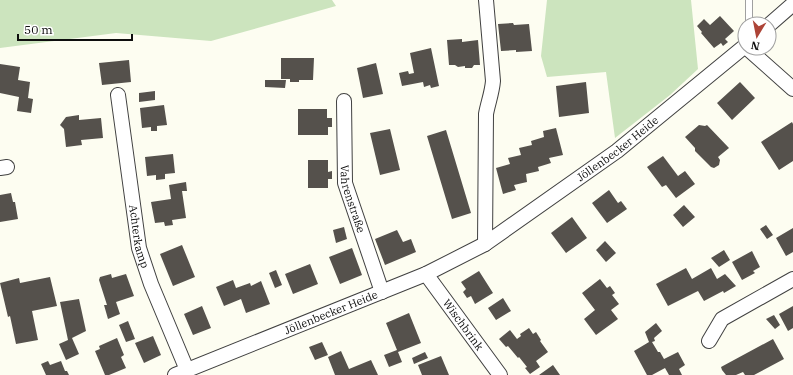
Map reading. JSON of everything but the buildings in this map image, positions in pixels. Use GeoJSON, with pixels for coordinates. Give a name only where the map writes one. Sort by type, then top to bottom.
{"type":"FeatureCollection","features":[{"type":"Feature","properties":{"kind":"street"},"geometry":{"type":"LineString","coordinates":[[485,244],[486,114],[488,101],[492,92],[493,81],[486,0]]}},
{"type":"Feature","properties":{"kind":"street"},"geometry":{"type":"LineString","coordinates":[[777,18],[793,4]]}},
{"type":"Feature","properties":{"kind":"street","name":"Jöllenbecker Heide"},"geometry":{"type":"LineString","coordinates":[[180,373],[426,274],[485,244],[617,151],[737,53]]}},
{"type":"Feature","properties":{"kind":"street"},"geometry":{"type":"LineString","coordinates":[[756,56],[793,89]]}},
{"type":"Feature","properties":{"kind":"street","name":"Achterkamp"},"geometry":{"type":"LineString","coordinates":[[118,95],[139,248],[180,373]]}},
{"type":"Feature","properties":{"kind":"street","name":"Vahrenstraße"},"geometry":{"type":"LineString","coordinates":[[344,101],[345,183],[382,292]]}},
{"type":"Feature","properties":{"kind":"street","name":"Wischbrink"},"geometry":{"type":"LineString","coordinates":[[426,274],[500,375]]}},
{"type":"Feature","properties":{"kind":"street"},"geometry":{"type":"LineString","coordinates":[[709,341],[722,319],[793,279]]}},
{"type":"Feature","properties":{"kind":"lane"},"geometry":{"type":"LineString","coordinates":[[749,0],[749,16]]}},
{"type":"Feature","properties":{"kind":"green space"},"geometry":{"type":"Polygon","coordinates":[[[0,0],[332,0],[336,6],[211,41],[116,33],[0,48],[0,0]]]}},
{"type":"Feature","properties":{"kind":"green space"},"geometry":{"type":"Polygon","coordinates":[[[547,0],[691,0],[698,69],[670,95],[615,138],[606,72],[547,77],[541,56],[547,0]]]}}]}
